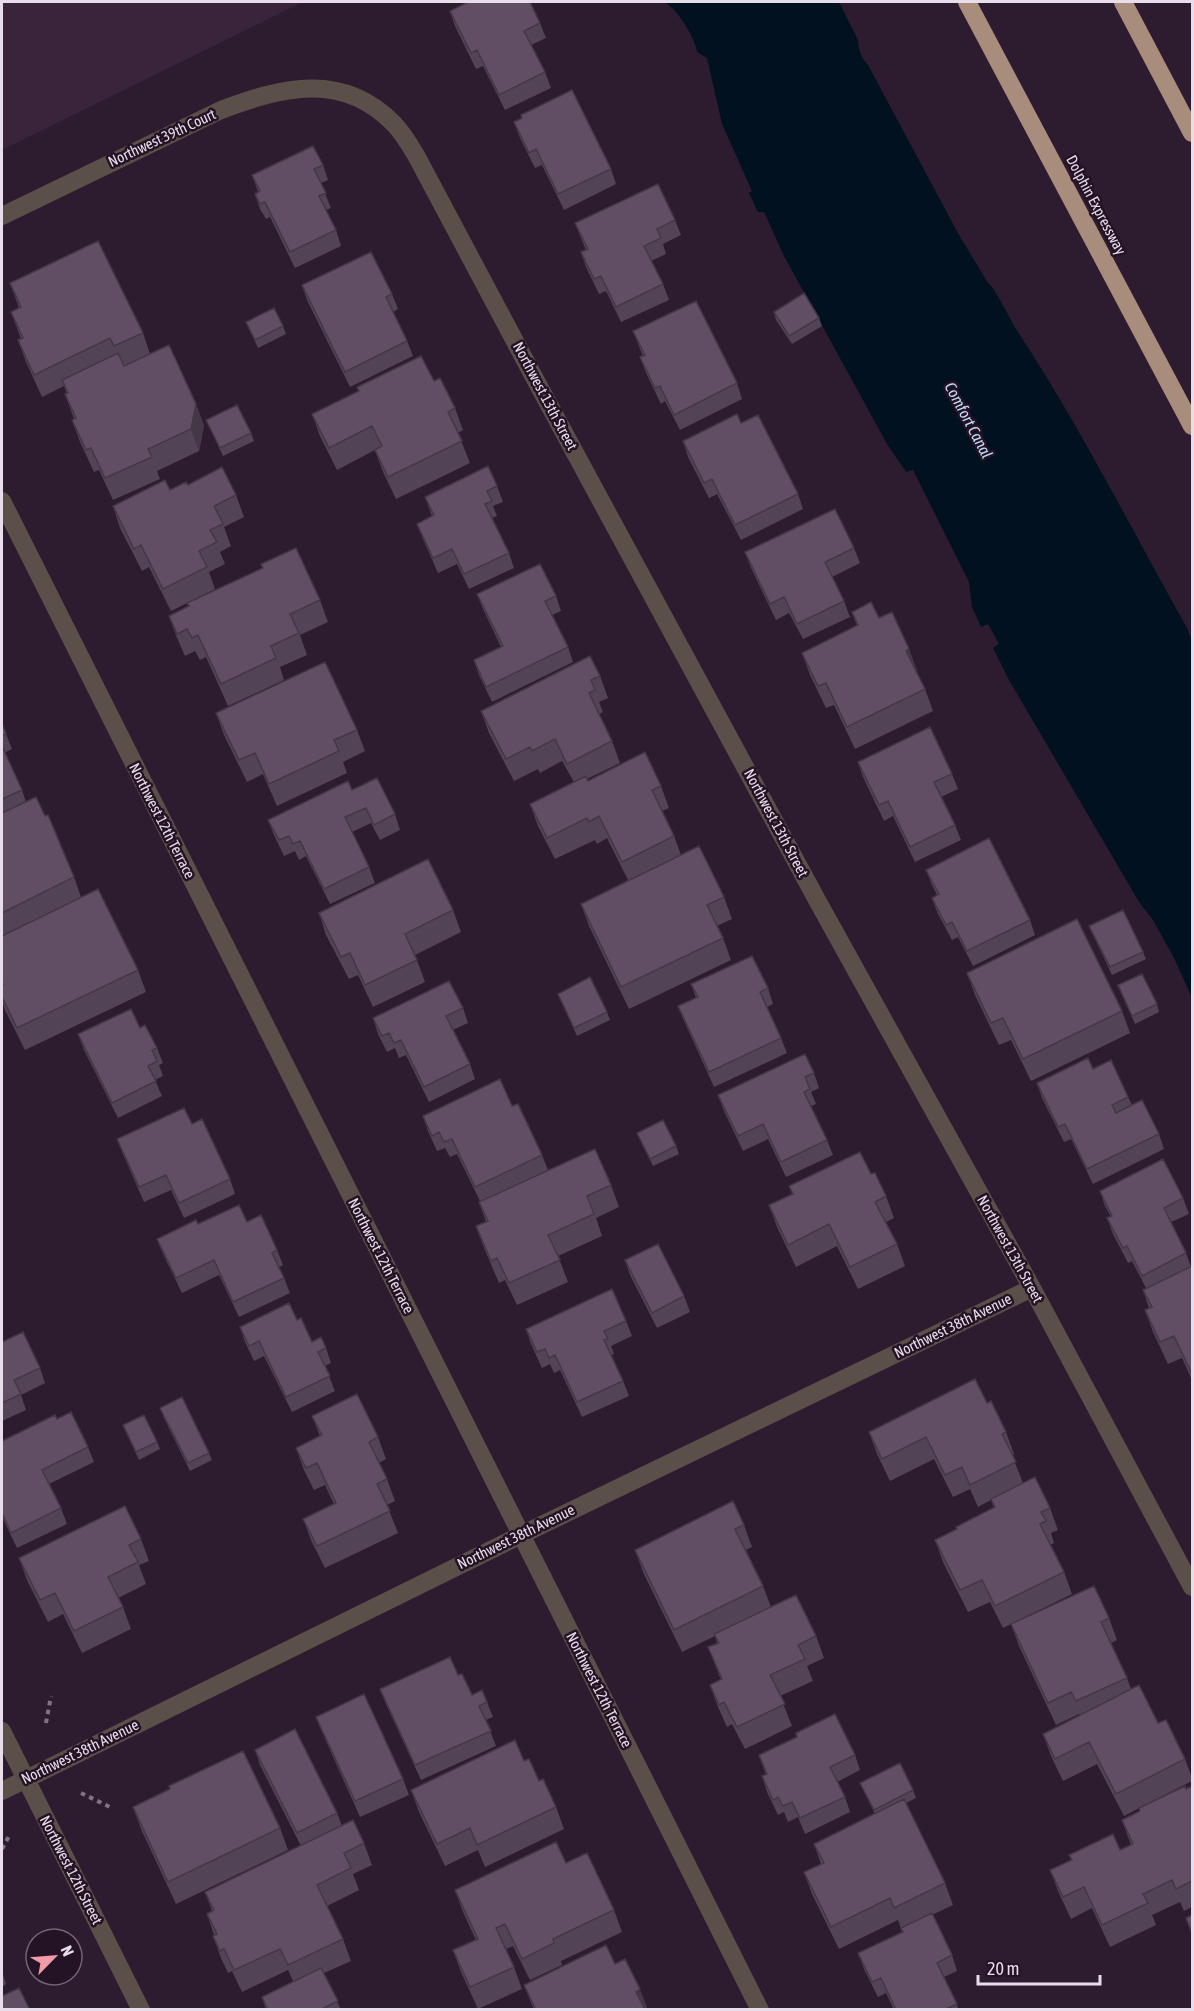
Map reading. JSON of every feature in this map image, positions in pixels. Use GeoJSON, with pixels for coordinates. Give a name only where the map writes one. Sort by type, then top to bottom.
{"type":"FeatureCollection","features":[{"type":"Feature","properties":{"kind":"highway","name":"Dolphin Expressway"},"geometry":{"type":"LineString","coordinates":[[968,2],[1192,426]]}},
{"type":"Feature","properties":{"kind":"highway"},"geometry":{"type":"LineString","coordinates":[[1124,2],[1192,133]]}},
{"type":"Feature","properties":{"kind":"street","name":"Northwest 39th Court"},"geometry":{"type":"LineString","coordinates":[[2,216],[221,110],[283,90],[331,89]]}},
{"type":"Feature","properties":{"kind":"street","name":"Northwest 13th Street"},"geometry":{"type":"LineString","coordinates":[[331,89],[355,96],[377,109],[396,126],[418,159],[541,390],[1032,1288],[1192,1587]]}},
{"type":"Feature","properties":{"kind":"street","name":"Northwest 12th Terrace"},"geometry":{"type":"LineString","coordinates":[[2,501],[760,2010]]}},
{"type":"Feature","properties":{"kind":"street","name":"Northwest 38th Avenue"},"geometry":{"type":"LineString","coordinates":[[2,1791],[521,1534],[1032,1288]]}},
{"type":"Feature","properties":{"kind":"street","name":"Northwest 12th Street"},"geometry":{"type":"LineString","coordinates":[[2,1731],[141,2010]]}},
{"type":"Feature","properties":{"kind":"path"},"geometry":{"type":"LineString","coordinates":[[46,1723],[51,1696]]}},
{"type":"Feature","properties":{"kind":"path"},"geometry":{"type":"LineString","coordinates":[[81,1793],[110,1808]]}},
{"type":"Feature","properties":{"kind":"path"},"geometry":{"type":"LineString","coordinates":[[2,1849],[9,1836]]}},
{"type":"Feature","properties":{"kind":"shaded area"},"geometry":{"type":"Polygon","coordinates":[[[2,2],[303,2],[2,150],[2,2]]]}},
{"type":"Feature","properties":{"kind":"water","name":"Comfort Canal"},"geometry":{"type":"Polygon","coordinates":[[[664,2],[839,2],[858,40],[863,59],[959,235],[1104,476],[1186,626],[1192,640],[1192,998],[1153,920],[1139,902],[1009,680],[993,648],[999,644],[988,624],[981,627],[972,607],[969,582],[913,470],[906,472],[887,444],[784,256],[764,212],[758,212],[749,193],[752,191],[722,124],[707,58],[697,52],[685,24],[664,2]]]}},
{"type":"Feature","properties":{"kind":"building"},"geometry":{"type":"Polygon","coordinates":[[[468,2],[530,2],[540,23],[524,31],[545,72],[499,95],[477,50],[471,53],[450,11],[468,2]]]}},
{"type":"Feature","properties":{"kind":"building"},"geometry":{"type":"Polygon","coordinates":[[[572,90],[611,169],[558,194],[536,149],[529,153],[514,122],[522,118],[521,115],[572,90]]]}},
{"type":"Feature","properties":{"kind":"building"},"geometry":{"type":"Polygon","coordinates":[[[313,146],[323,165],[314,169],[326,193],[319,196],[336,230],[290,252],[265,202],[260,204],[255,194],[260,191],[252,175],[313,146]]]}},
{"type":"Feature","properties":{"kind":"building"},"geometry":{"type":"Polygon","coordinates":[[[658,184],[675,220],[657,229],[661,238],[644,246],[663,284],[616,307],[601,276],[594,279],[581,252],[588,249],[575,223],[658,184]]]}},
{"type":"Feature","properties":{"kind":"building"},"geometry":{"type":"Polygon","coordinates":[[[98,241],[143,333],[114,346],[110,338],[34,375],[18,340],[23,338],[11,312],[21,307],[10,283],[98,241]]]}},
{"type":"Feature","properties":{"kind":"building"},"geometry":{"type":"Polygon","coordinates":[[[371,252],[392,294],[386,297],[407,341],[345,372],[302,285],[371,252]]]}},
{"type":"Feature","properties":{"kind":"building"},"geometry":{"type":"Polygon","coordinates":[[[804,293],[819,318],[789,336],[774,312],[804,293]]]}},
{"type":"Feature","properties":{"kind":"building"},"geometry":{"type":"Polygon","coordinates":[[[696,301],[737,383],[674,415],[660,386],[655,388],[640,357],[645,355],[633,331],[696,301]]]}},
{"type":"Feature","properties":{"kind":"building"},"geometry":{"type":"Polygon","coordinates":[[[274,308],[283,326],[255,340],[246,322],[274,308]]]}},
{"type":"Feature","properties":{"kind":"building"},"geometry":{"type":"Polygon","coordinates":[[[169,345],[196,404],[191,429],[148,449],[152,457],[105,478],[91,448],[86,450],[72,420],[76,418],[65,394],[68,393],[62,380],[118,353],[124,366],[169,345]]]}},
{"type":"Feature","properties":{"kind":"building"},"geometry":{"type":"Polygon","coordinates":[[[421,356],[434,381],[440,378],[455,408],[448,412],[462,441],[388,477],[375,450],[382,446],[372,426],[329,448],[312,414],[359,391],[357,387],[421,356]]]}},
{"type":"Feature","properties":{"kind":"building"},"geometry":{"type":"Polygon","coordinates":[[[237,405],[251,433],[220,448],[206,420],[237,405]]]}},
{"type":"Feature","properties":{"kind":"building"},"geometry":{"type":"Polygon","coordinates":[[[737,414],[741,423],[758,415],[798,494],[735,525],[712,479],[704,483],[683,441],[737,414]]]}},
{"type":"Feature","properties":{"kind":"building"},"geometry":{"type":"Polygon","coordinates":[[[488,466],[497,486],[487,491],[492,501],[485,504],[509,553],[464,574],[452,549],[433,558],[417,524],[434,515],[425,497],[488,466]]]}},
{"type":"Feature","properties":{"kind":"building"},"geometry":{"type":"Polygon","coordinates":[[[222,467],[236,495],[214,506],[223,524],[210,530],[217,542],[199,551],[207,567],[163,589],[141,545],[134,549],[113,506],[165,480],[170,490],[186,482],[188,485],[222,467]]]}},
{"type":"Feature","properties":{"kind":"building"},"geometry":{"type":"Polygon","coordinates":[[[835,509],[854,548],[825,562],[844,601],[797,624],[784,597],[770,604],[745,552],[835,509]]]}},
{"type":"Feature","properties":{"kind":"building"},"geometry":{"type":"Polygon","coordinates":[[[296,548],[320,600],[290,614],[299,633],[271,646],[276,658],[221,684],[198,635],[192,638],[187,629],[177,634],[169,616],[189,606],[187,603],[263,568],[261,564],[296,548]]]}},
{"type":"Feature","properties":{"kind":"building"},"geometry":{"type":"Polygon","coordinates":[[[540,564],[556,596],[545,601],[568,647],[486,687],[474,660],[503,646],[477,594],[540,564]]]}},
{"type":"Feature","properties":{"kind":"building"},"geometry":{"type":"Polygon","coordinates":[[[871,602],[879,618],[892,612],[909,649],[906,651],[925,689],[847,727],[826,683],[818,686],[802,653],[858,625],[852,612],[871,602]]]}},
{"type":"Feature","properties":{"kind":"building"},"geometry":{"type":"Polygon","coordinates":[[[590,656],[600,676],[591,680],[595,690],[589,693],[612,741],[567,764],[555,739],[532,751],[530,747],[506,759],[481,711],[590,656]]]}},
{"type":"Feature","properties":{"kind":"building"},"geometry":{"type":"Polygon","coordinates":[[[325,662],[357,730],[334,740],[339,751],[269,784],[255,753],[239,760],[216,713],[325,662]]]}},
{"type":"Feature","properties":{"kind":"building"},"geometry":{"type":"Polygon","coordinates":[[[2,724],[6,734],[2,736],[2,724]]]}},
{"type":"Feature","properties":{"kind":"building"},"geometry":{"type":"Polygon","coordinates":[[[930,727],[952,774],[934,782],[955,825],[910,847],[888,801],[879,805],[858,762],[930,727]]]}},
{"type":"Feature","properties":{"kind":"building"},"geometry":{"type":"Polygon","coordinates":[[[2,746],[22,790],[2,799],[2,746]]]}},
{"type":"Feature","properties":{"kind":"building"},"geometry":{"type":"Polygon","coordinates":[[[645,752],[661,786],[652,790],[674,836],[622,862],[599,816],[589,822],[587,818],[547,838],[530,804],[586,776],[588,781],[645,752]]]}},
{"type":"Feature","properties":{"kind":"building"},"geometry":{"type":"Polygon","coordinates":[[[377,778],[395,814],[374,825],[366,808],[345,817],[369,867],[324,889],[300,841],[293,844],[289,836],[279,840],[268,820],[348,781],[352,790],[377,778]]]}},
{"type":"Feature","properties":{"kind":"building"},"geometry":{"type":"Polygon","coordinates":[[[36,797],[45,816],[48,815],[74,877],[2,913],[2,813],[36,797]]]}},
{"type":"Feature","properties":{"kind":"building"},"geometry":{"type":"Polygon","coordinates":[[[989,838],[1030,920],[967,951],[952,922],[946,925],[932,898],[939,894],[926,870],[989,838]]]}},
{"type":"Feature","properties":{"kind":"building"},"geometry":{"type":"Polygon","coordinates":[[[699,846],[724,897],[707,905],[723,938],[621,987],[581,904],[699,846]]]}},
{"type":"Feature","properties":{"kind":"building"},"geometry":{"type":"Polygon","coordinates":[[[428,859],[453,910],[405,934],[417,960],[365,985],[350,953],[341,957],[319,913],[428,859]]]}},
{"type":"Feature","properties":{"kind":"building"},"geometry":{"type":"Polygon","coordinates":[[[98,889],[138,970],[17,1028],[2,997],[2,936],[98,889]]]}},
{"type":"Feature","properties":{"kind":"building"},"geometry":{"type":"Polygon","coordinates":[[[1123,910],[1143,952],[1110,967],[1089,926],[1123,910]]]}},
{"type":"Feature","properties":{"kind":"building"},"geometry":{"type":"Polygon","coordinates":[[[1077,919],[1122,1011],[1023,1059],[1003,1018],[991,1023],[967,973],[1077,919]]]}},
{"type":"Feature","properties":{"kind":"building"},"geometry":{"type":"Polygon","coordinates":[[[752,956],[768,988],[760,992],[781,1038],[709,1072],[678,1006],[698,997],[691,984],[752,956]]]}},
{"type":"Feature","properties":{"kind":"building"},"geometry":{"type":"Polygon","coordinates":[[[1142,974],[1157,1004],[1132,1016],[1118,985],[1142,974]]]}},
{"type":"Feature","properties":{"kind":"building"},"geometry":{"type":"Polygon","coordinates":[[[590,977],[607,1012],[574,1028],[558,994],[590,977]]]}},
{"type":"Feature","properties":{"kind":"building"},"geometry":{"type":"Polygon","coordinates":[[[449,981],[463,1008],[446,1016],[470,1064],[424,1087],[401,1040],[394,1043],[389,1033],[382,1036],[373,1018],[449,981]]]}},
{"type":"Feature","properties":{"kind":"building"},"geometry":{"type":"Polygon","coordinates":[[[131,1009],[140,1028],[145,1025],[157,1048],[152,1050],[157,1061],[148,1066],[156,1081],[112,1103],[78,1034],[131,1009]]]}},
{"type":"Feature","properties":{"kind":"building"},"geometry":{"type":"Polygon","coordinates":[[[805,1054],[814,1073],[805,1077],[810,1089],[804,1092],[827,1140],[781,1162],[763,1124],[738,1136],[718,1095],[805,1054]]]}},
{"type":"Feature","properties":{"kind":"building"},"geometry":{"type":"Polygon","coordinates":[[[1088,1058],[1093,1069],[1111,1060],[1128,1097],[1112,1105],[1116,1113],[1142,1100],[1159,1134],[1087,1169],[1065,1124],[1058,1127],[1037,1083],[1088,1058]]]}},
{"type":"Feature","properties":{"kind":"building"},"geometry":{"type":"Polygon","coordinates":[[[500,1079],[512,1106],[518,1104],[542,1155],[475,1187],[452,1139],[444,1142],[439,1132],[432,1136],[423,1116],[500,1079]]]}},
{"type":"Feature","properties":{"kind":"building"},"geometry":{"type":"Polygon","coordinates":[[[184,1108],[192,1124],[202,1119],[230,1179],[179,1203],[166,1175],[139,1187],[117,1139],[184,1108]]]}},
{"type":"Feature","properties":{"kind":"building"},"geometry":{"type":"Polygon","coordinates":[[[663,1120],[676,1146],[650,1159],[637,1133],[663,1120]]]}},
{"type":"Feature","properties":{"kind":"building"},"geometry":{"type":"Polygon","coordinates":[[[595,1149],[611,1185],[587,1196],[594,1214],[548,1235],[560,1260],[509,1283],[497,1258],[491,1261],[476,1226],[488,1221],[479,1202],[595,1149]]]}},
{"type":"Feature","properties":{"kind":"building"},"geometry":{"type":"Polygon","coordinates":[[[860,1152],[871,1174],[875,1173],[886,1196],[875,1202],[897,1244],[850,1267],[829,1224],[788,1245],[769,1205],[793,1194],[789,1186],[860,1152]]]}},
{"type":"Feature","properties":{"kind":"building"},"geometry":{"type":"Polygon","coordinates":[[[1163,1159],[1183,1198],[1164,1208],[1186,1253],[1142,1276],[1127,1246],[1123,1248],[1107,1218],[1112,1216],[1100,1191],[1163,1159]]]}},
{"type":"Feature","properties":{"kind":"building"},"geometry":{"type":"Polygon","coordinates":[[[239,1205],[247,1222],[261,1215],[277,1250],[272,1253],[284,1278],[233,1302],[214,1260],[176,1278],[157,1239],[196,1220],[198,1224],[239,1205]]]}},
{"type":"Feature","properties":{"kind":"building"},"geometry":{"type":"Polygon","coordinates":[[[658,1244],[684,1296],[652,1313],[625,1260],[658,1244]]]}},
{"type":"Feature","properties":{"kind":"building"},"geometry":{"type":"Polygon","coordinates":[[[1192,1266],[1192,1374],[1174,1336],[1160,1342],[1145,1310],[1152,1307],[1143,1290],[1192,1266]]]}},
{"type":"Feature","properties":{"kind":"building"},"geometry":{"type":"Polygon","coordinates":[[[612,1289],[626,1321],[604,1331],[608,1339],[604,1340],[623,1381],[577,1402],[555,1355],[549,1358],[545,1349],[537,1352],[526,1329],[612,1289]]]}},
{"type":"Feature","properties":{"kind":"building"},"geometry":{"type":"Polygon","coordinates":[[[289,1303],[297,1320],[301,1318],[312,1342],[321,1337],[326,1348],[318,1352],[330,1376],[286,1397],[259,1341],[249,1346],[240,1327],[289,1303]]]}},
{"type":"Feature","properties":{"kind":"building"},"geometry":{"type":"Polygon","coordinates":[[[23,1332],[40,1368],[14,1380],[21,1394],[2,1403],[2,1342],[23,1332]]]}},
{"type":"Feature","properties":{"kind":"building"},"geometry":{"type":"Polygon","coordinates":[[[975,1379],[987,1403],[991,1401],[1006,1432],[1002,1434],[1016,1462],[970,1485],[962,1467],[945,1475],[926,1437],[882,1459],[869,1432],[975,1379]]]}},
{"type":"Feature","properties":{"kind":"building"},"geometry":{"type":"Polygon","coordinates":[[[357,1394],[378,1437],[369,1442],[387,1479],[377,1484],[390,1511],[317,1546],[303,1519],[336,1503],[317,1463],[306,1468],[296,1448],[322,1435],[312,1416],[357,1394]]]}},
{"type":"Feature","properties":{"kind":"building"},"geometry":{"type":"Polygon","coordinates":[[[182,1397],[209,1453],[188,1463],[160,1408],[182,1397]]]}},
{"type":"Feature","properties":{"kind":"building"},"geometry":{"type":"Polygon","coordinates":[[[71,1412],[88,1447],[42,1470],[61,1508],[11,1533],[2,1513],[2,1441],[55,1415],[57,1419],[71,1412]]]}},
{"type":"Feature","properties":{"kind":"building"},"geometry":{"type":"Polygon","coordinates":[[[144,1415],[157,1442],[136,1452],[123,1425],[144,1415]]]}},
{"type":"Feature","properties":{"kind":"building"},"geometry":{"type":"Polygon","coordinates":[[[1035,1477],[1050,1508],[1041,1512],[1046,1521],[1040,1524],[1064,1572],[995,1606],[982,1580],[960,1590],[935,1540],[995,1507],[991,1499],[1035,1477]]]}},
{"type":"Feature","properties":{"kind":"building"},"geometry":{"type":"Polygon","coordinates":[[[733,1501],[744,1525],[735,1529],[763,1586],[674,1630],[635,1550],[733,1501]]]}},
{"type":"Feature","properties":{"kind":"building"},"geometry":{"type":"Polygon","coordinates":[[[125,1506],[141,1539],[129,1545],[138,1562],[108,1577],[123,1607],[74,1631],[55,1593],[40,1600],[19,1558],[125,1506]]]}},
{"type":"Feature","properties":{"kind":"building"},"geometry":{"type":"Polygon","coordinates":[[[1094,1586],[1109,1618],[1101,1622],[1127,1678],[1076,1701],[1071,1692],[1048,1703],[1011,1624],[1094,1586]]]}},
{"type":"Feature","properties":{"kind":"building"},"geometry":{"type":"Polygon","coordinates":[[[796,1595],[816,1636],[798,1645],[805,1659],[770,1675],[785,1704],[737,1727],[724,1702],[719,1705],[710,1685],[722,1679],[708,1647],[719,1643],[714,1634],[796,1595]]]}},
{"type":"Feature","properties":{"kind":"building"},"geometry":{"type":"Polygon","coordinates":[[[450,1657],[458,1675],[462,1674],[472,1695],[482,1690],[487,1702],[479,1706],[491,1731],[415,1765],[380,1689],[450,1657]]]}},
{"type":"Feature","properties":{"kind":"building"},"geometry":{"type":"Polygon","coordinates":[[[1139,1685],[1158,1723],[1166,1720],[1185,1759],[1116,1794],[1089,1742],[1055,1759],[1043,1734],[1139,1685]]]}},
{"type":"Feature","properties":{"kind":"building"},"geometry":{"type":"Polygon","coordinates":[[[364,1694],[403,1779],[355,1801],[316,1717],[364,1694]]]}},
{"type":"Feature","properties":{"kind":"building"},"geometry":{"type":"Polygon","coordinates":[[[835,1714],[855,1755],[830,1767],[845,1797],[800,1818],[792,1802],[783,1806],[778,1797],[773,1800],[762,1776],[767,1774],[759,1755],[797,1737],[796,1733],[835,1714]]]}},
{"type":"Feature","properties":{"kind":"building"},"geometry":{"type":"Polygon","coordinates":[[[295,1729],[337,1813],[297,1833],[255,1750],[295,1729]]]}},
{"type":"Feature","properties":{"kind":"building"},"geometry":{"type":"Polygon","coordinates":[[[515,1740],[524,1761],[529,1759],[539,1781],[543,1779],[556,1807],[477,1845],[470,1828],[437,1844],[411,1790],[515,1740]]]}},
{"type":"Feature","properties":{"kind":"building"},"geometry":{"type":"Polygon","coordinates":[[[243,1751],[280,1828],[168,1882],[133,1807],[170,1789],[169,1786],[243,1751]]]}},
{"type":"Feature","properties":{"kind":"building"},"geometry":{"type":"Polygon","coordinates":[[[900,1763],[913,1790],[874,1810],[860,1783],[900,1763]]]}},
{"type":"Feature","properties":{"kind":"building"},"geometry":{"type":"Polygon","coordinates":[[[1185,1786],[1186,1789],[1192,1786],[1192,1881],[1176,1889],[1172,1880],[1143,1894],[1148,1903],[1102,1925],[1084,1887],[1063,1897],[1050,1870],[1072,1860],[1069,1855],[1113,1834],[1120,1850],[1133,1844],[1122,1820],[1140,1811],[1139,1808],[1185,1786]]]}},
{"type":"Feature","properties":{"kind":"building"},"geometry":{"type":"Polygon","coordinates":[[[904,1799],[945,1883],[894,1908],[890,1898],[831,1927],[804,1872],[824,1863],[814,1844],[904,1799]]]}},
{"type":"Feature","properties":{"kind":"building"},"geometry":{"type":"Polygon","coordinates":[[[353,1820],[364,1843],[344,1853],[351,1868],[317,1885],[343,1939],[288,1965],[280,1949],[234,1970],[224,1949],[220,1951],[213,1936],[217,1934],[207,1914],[214,1910],[205,1892],[353,1820]]]}},
{"type":"Feature","properties":{"kind":"building"},"geometry":{"type":"Polygon","coordinates":[[[556,1842],[566,1863],[587,1853],[614,1910],[553,1939],[554,1943],[522,1959],[505,1924],[496,1928],[514,1967],[470,1987],[453,1950],[478,1939],[455,1890],[556,1842]]]}},
{"type":"Feature","properties":{"kind":"building"},"geometry":{"type":"Polygon","coordinates":[[[932,1913],[952,1955],[937,1963],[957,2004],[944,2010],[896,2010],[881,1978],[872,1982],[858,1953],[903,1932],[901,1928],[932,1913]]]}},
{"type":"Feature","properties":{"kind":"building"},"geometry":{"type":"Polygon","coordinates":[[[1192,1915],[1192,1933],[1186,1918],[1192,1915]]]}},
{"type":"Feature","properties":{"kind":"building"},"geometry":{"type":"Polygon","coordinates":[[[606,1945],[615,1964],[625,1959],[640,1989],[636,1992],[645,2010],[536,2010],[524,1985],[606,1945]]]}},
{"type":"Feature","properties":{"kind":"building"},"geometry":{"type":"Polygon","coordinates":[[[321,1968],[338,2001],[320,2010],[268,2010],[262,1997],[321,1968]]]}},
{"type":"Feature","properties":{"kind":"building"},"geometry":{"type":"Polygon","coordinates":[[[19,1988],[30,2010],[2,2010],[2,1996],[19,1988]]]}}]}
